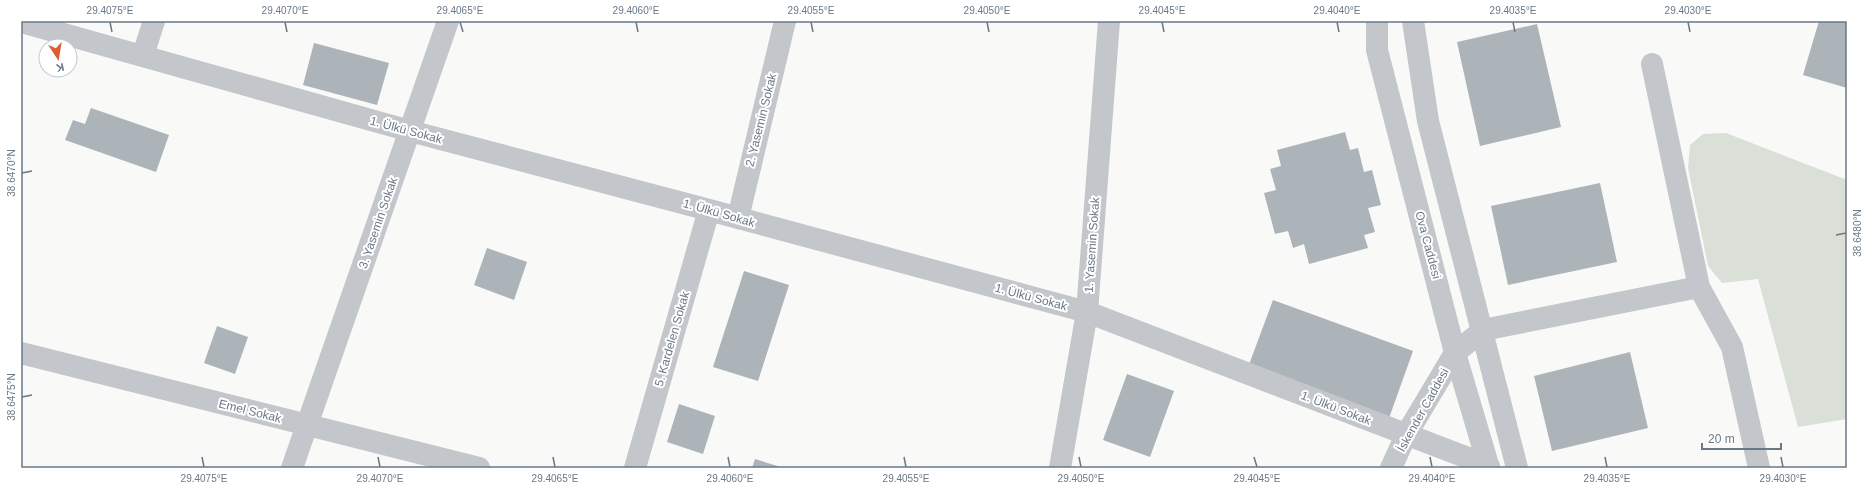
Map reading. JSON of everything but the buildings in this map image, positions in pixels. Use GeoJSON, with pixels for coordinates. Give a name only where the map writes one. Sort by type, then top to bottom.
{"type":"FeatureCollection","features":[{"type":"Feature","properties":{"kind":"street"},"geometry":{"type":"LineString","coordinates":[[143,55],[154,21]]}},
{"type":"Feature","properties":{"kind":"street","name":"3. Yasemin Sokak"},"geometry":{"type":"LineString","coordinates":[[292,468],[308,426],[448,21]]}},
{"type":"Feature","properties":{"kind":"street","name":"2. Yasemin Sokak"},"geometry":{"type":"LineString","coordinates":[[738,218],[785,21]]}},
{"type":"Feature","properties":{"kind":"street","name":"1. Yasemin Sokak"},"geometry":{"type":"LineString","coordinates":[[1060,468],[1087,312],[1109,21]]}},
{"type":"Feature","properties":{"kind":"street","name":"Ova Caddesi"},"geometry":{"type":"LineString","coordinates":[[1377,21],[1377,50],[1455,353],[1489,467]]}},
{"type":"Feature","properties":{"kind":"street"},"geometry":{"type":"LineString","coordinates":[[1413,21],[1428,120],[1483,330],[1517,468]]}},
{"type":"Feature","properties":{"kind":"street","name":"1. Ülkü Sokak"},"geometry":{"type":"LineString","coordinates":[[21,22],[410,131],[1087,312],[1489,467]]}},
{"type":"Feature","properties":{"kind":"street"},"geometry":{"type":"LineString","coordinates":[[1652,64],[1699,287],[1732,347],[1759,468]]}},
{"type":"Feature","properties":{"kind":"street","name":"5. Kardelen Sokak"},"geometry":{"type":"LineString","coordinates":[[635,468],[709,210]]}},
{"type":"Feature","properties":{"kind":"street"},"geometry":{"type":"LineString","coordinates":[[1483,330],[1699,287]]}},
{"type":"Feature","properties":{"kind":"street","name":"İskender Caddesi"},"geometry":{"type":"LineString","coordinates":[[1391,468],[1406,435],[1455,353],[1483,330]]}},
{"type":"Feature","properties":{"kind":"street","name":"Emel Sokak"},"geometry":{"type":"LineString","coordinates":[[21,354],[479,468]]}},
{"type":"Feature","properties":{"kind":"shaded area"},"geometry":{"type":"Polygon","coordinates":[[[1726,133],[1847,180],[1847,419],[1798,427],[1758,279],[1722,283],[1708,266],[1688,168],[1690,145],[1703,134],[1726,133]]]}}]}
